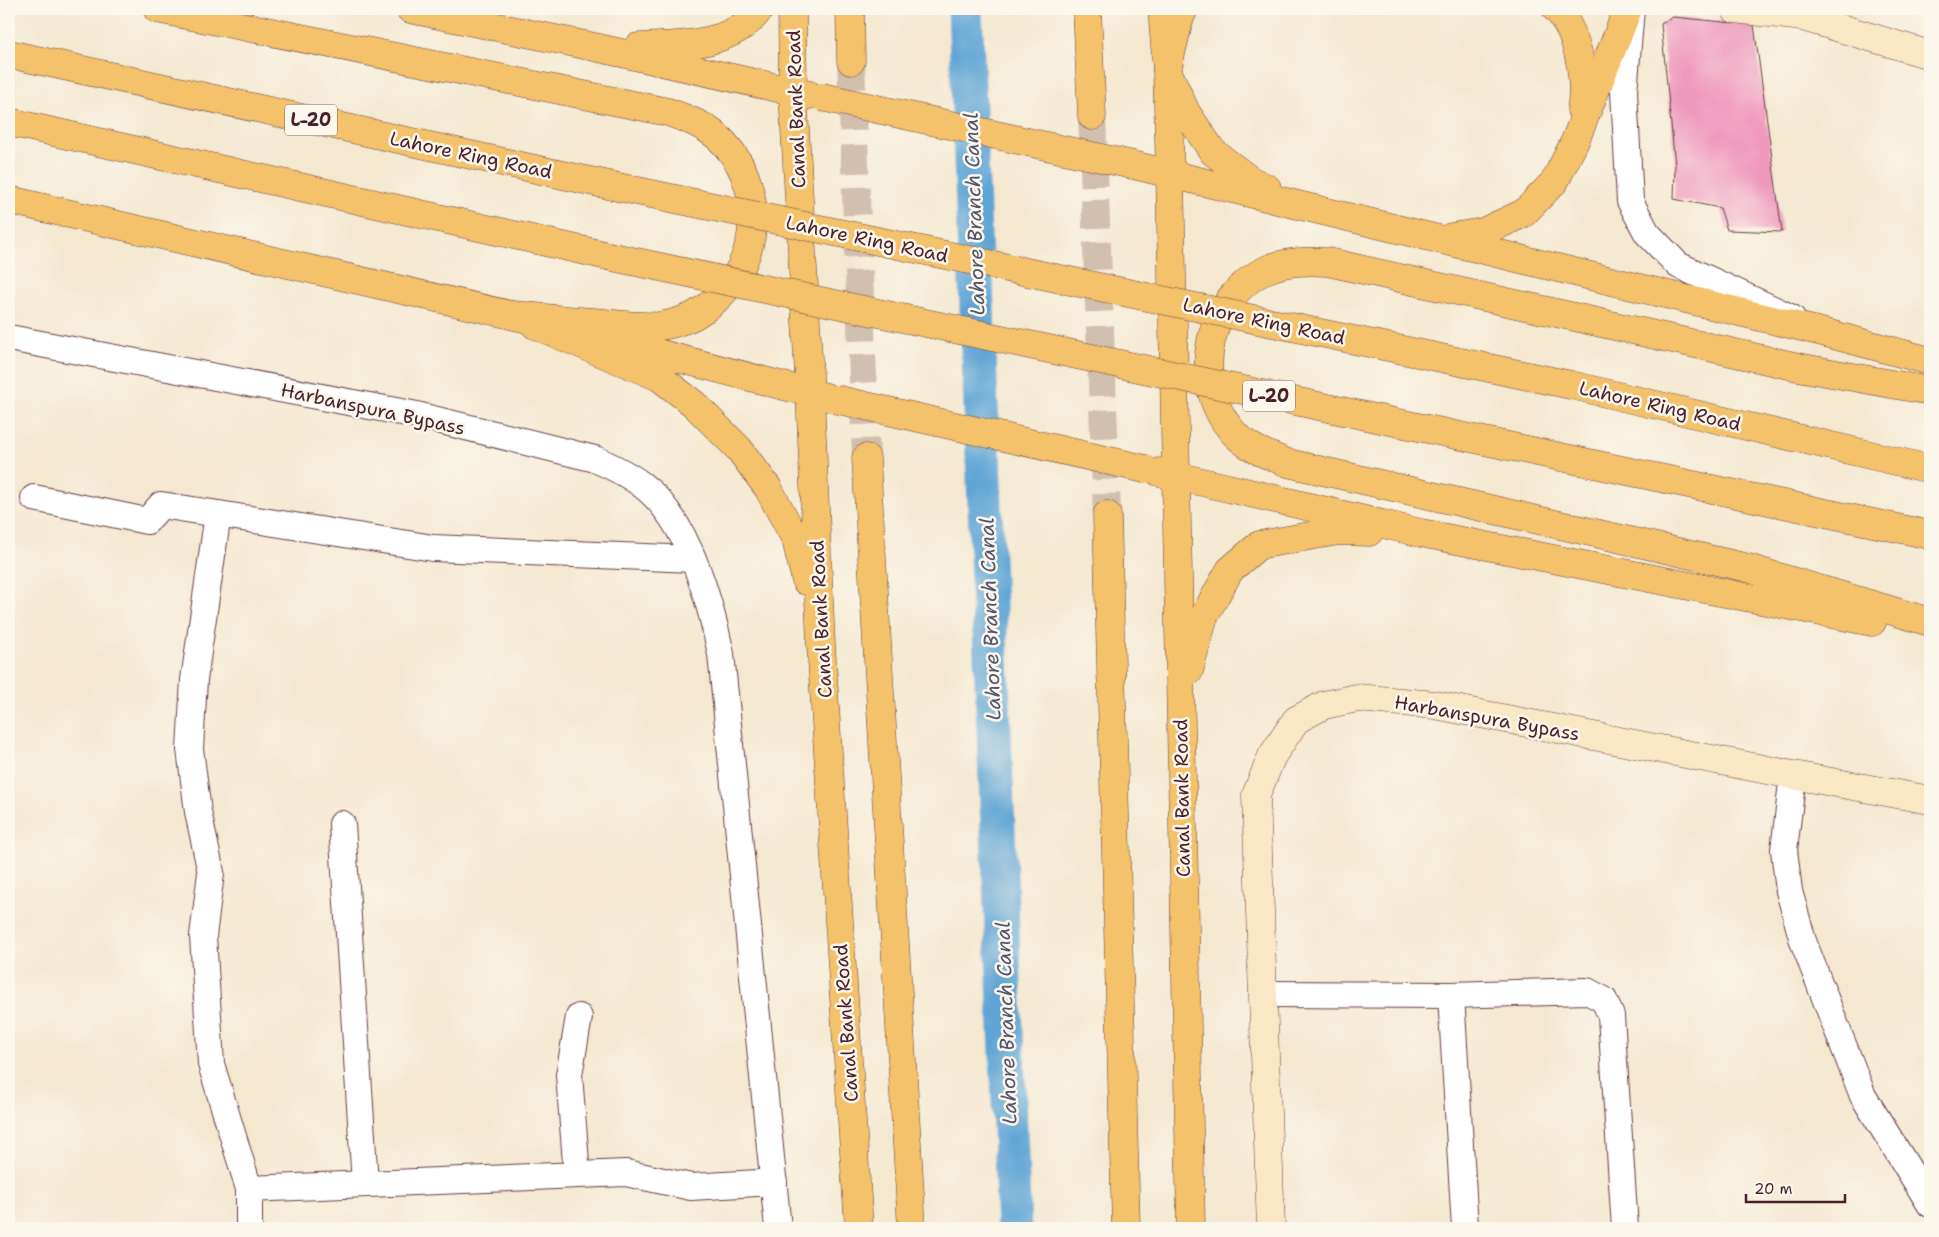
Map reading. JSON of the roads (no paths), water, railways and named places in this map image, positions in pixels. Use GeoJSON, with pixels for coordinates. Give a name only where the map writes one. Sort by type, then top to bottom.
{"type":"FeatureCollection","features":[{"type":"Feature","properties":{"kind":"highway"},"geometry":{"type":"LineString","coordinates":[[157,9],[668,112],[698,123],[724,142],[742,169],[752,199],[753,232],[743,265],[723,294],[694,315],[660,326],[510,315]]}},
{"type":"Feature","properties":{"kind":"highway"},"geometry":{"type":"LineString","coordinates":[[599,48],[691,45],[725,36],[754,17],[760,9]]}},
{"type":"Feature","properties":{"kind":"highway","name":"Canal Bank Road"},"geometry":{"type":"LineString","coordinates":[[792,9],[793,93],[822,396],[821,645],[859,1228]]}},
{"type":"Feature","properties":{"kind":"highway"},"geometry":{"type":"LineString","coordinates":[[850,9],[851,62]]}},
{"type":"Feature","properties":{"kind":"highway"},"geometry":{"type":"LineString","coordinates":[[1087,9],[1092,116]]}},
{"type":"Feature","properties":{"kind":"highway","name":"Canal Bank Road"},"geometry":{"type":"LineString","coordinates":[[1162,9],[1167,70],[1170,174],[1191,1228]]}},
{"type":"Feature","properties":{"kind":"highway"},"geometry":{"type":"LineString","coordinates":[[1184,9],[1179,20],[1167,70],[1186,112],[1212,152],[1250,180],[1298,204]]}},
{"type":"Feature","properties":{"kind":"highway"},"geometry":{"type":"LineString","coordinates":[[1556,9],[1562,15],[1579,53],[1584,95],[1575,141]]}},
{"type":"Feature","properties":{"kind":"highway"},"geometry":{"type":"LineString","coordinates":[[1440,239],[1483,232],[1524,213],[1555,181],[1575,141],[1628,9]]}},
{"type":"Feature","properties":{"kind":"highway"},"geometry":{"type":"LineString","coordinates":[[426,10],[793,93],[822,97],[1133,165],[1826,333],[1930,361]]}},
{"type":"Feature","properties":{"kind":"highway","name":"Lahore Ring Road"},"geometry":{"type":"LineString","coordinates":[[9,54],[613,186],[1572,385],[1930,469]]}},
{"type":"Feature","properties":{"kind":"highway","name":"L-20"},"geometry":{"type":"LineString","coordinates":[[9,122],[608,256],[1930,536]]}},
{"type":"Feature","properties":{"kind":"highway"},"geometry":{"type":"LineString","coordinates":[[9,200],[510,315],[822,396],[1420,533],[1930,633]]}},
{"type":"Feature","properties":{"kind":"highway"},"geometry":{"type":"LineString","coordinates":[[1930,390],[1798,367],[1328,262],[1297,261],[1267,269],[1241,286],[1222,310],[1210,339],[1208,371],[1215,403],[1232,431],[1257,451],[1288,463],[1748,568],[1930,622]]}},
{"type":"Feature","properties":{"kind":"highway"},"geometry":{"type":"LineString","coordinates":[[510,315],[659,378],[694,404],[739,449],[768,488],[796,540],[821,645]]}},
{"type":"Feature","properties":{"kind":"highway"},"geometry":{"type":"LineString","coordinates":[[866,458],[912,1228]]}},
{"type":"Feature","properties":{"kind":"highway"},"geometry":{"type":"LineString","coordinates":[[1108,515],[1126,1228]]}},
{"type":"Feature","properties":{"kind":"highway"},"geometry":{"type":"LineString","coordinates":[[1180,700],[1204,616],[1230,570],[1259,545],[1338,531],[1420,533]]}},
{"type":"Feature","properties":{"kind":"street"},"geometry":{"type":"LineString","coordinates":[[1632,9],[1624,92],[1630,200],[1647,233],[1678,264],[1826,333]]}},
{"type":"Feature","properties":{"kind":"street"},"geometry":{"type":"LineString","coordinates":[[1735,9],[1804,13],[1930,55]]}},
{"type":"Feature","properties":{"kind":"street","name":"Harbanspura Bypass"},"geometry":{"type":"LineString","coordinates":[[9,338],[416,416],[595,459],[620,471],[660,502],[673,521],[693,559],[710,606],[721,654],[778,1228]]}},
{"type":"Feature","properties":{"kind":"street"},"geometry":{"type":"LineString","coordinates":[[34,498],[147,521],[161,505],[433,548],[693,559]]}},
{"type":"Feature","properties":{"kind":"street"},"geometry":{"type":"LineString","coordinates":[[218,514],[194,680],[190,749],[198,812],[211,873],[203,936],[210,1064],[249,1189],[249,1228]]}},
{"type":"Feature","properties":{"kind":"street","name":"Harbanspura Bypass"},"geometry":{"type":"LineString","coordinates":[[1271,1228],[1256,795],[1272,756],[1296,720],[1324,704],[1357,698],[1435,705],[1930,800]]}},
{"type":"Feature","properties":{"kind":"street"},"geometry":{"type":"LineString","coordinates":[[1793,775],[1784,850],[1789,891],[1803,941],[1863,1096],[1930,1204]]}},
{"type":"Feature","properties":{"kind":"street"},"geometry":{"type":"LineString","coordinates":[[342,824],[366,1184]]}},
{"type":"Feature","properties":{"kind":"street"},"geometry":{"type":"LineString","coordinates":[[1263,994],[1451,995],[1587,991],[1604,1000],[1611,1016],[1624,1228]]}},
{"type":"Feature","properties":{"kind":"street"},"geometry":{"type":"LineString","coordinates":[[1451,995],[1465,1228]]}},
{"type":"Feature","properties":{"kind":"street"},"geometry":{"type":"LineString","coordinates":[[577,1175],[569,1075],[579,1017]]}},
{"type":"Feature","properties":{"kind":"street"},"geometry":{"type":"LineString","coordinates":[[249,1189],[626,1173],[692,1187],[774,1182]]}},
{"type":"Feature","properties":{"kind":"waterway","name":"Lahore Branch Canal"},"geometry":{"type":"LineString","coordinates":[[965,9],[1014,1228]]}},
{"type":"Feature","properties":{"kind":"tunnel"},"geometry":{"type":"LineString","coordinates":[[851,61],[866,458]]}},
{"type":"Feature","properties":{"kind":"tunnel"},"geometry":{"type":"LineString","coordinates":[[1092,116],[1107,515]]}}]}
